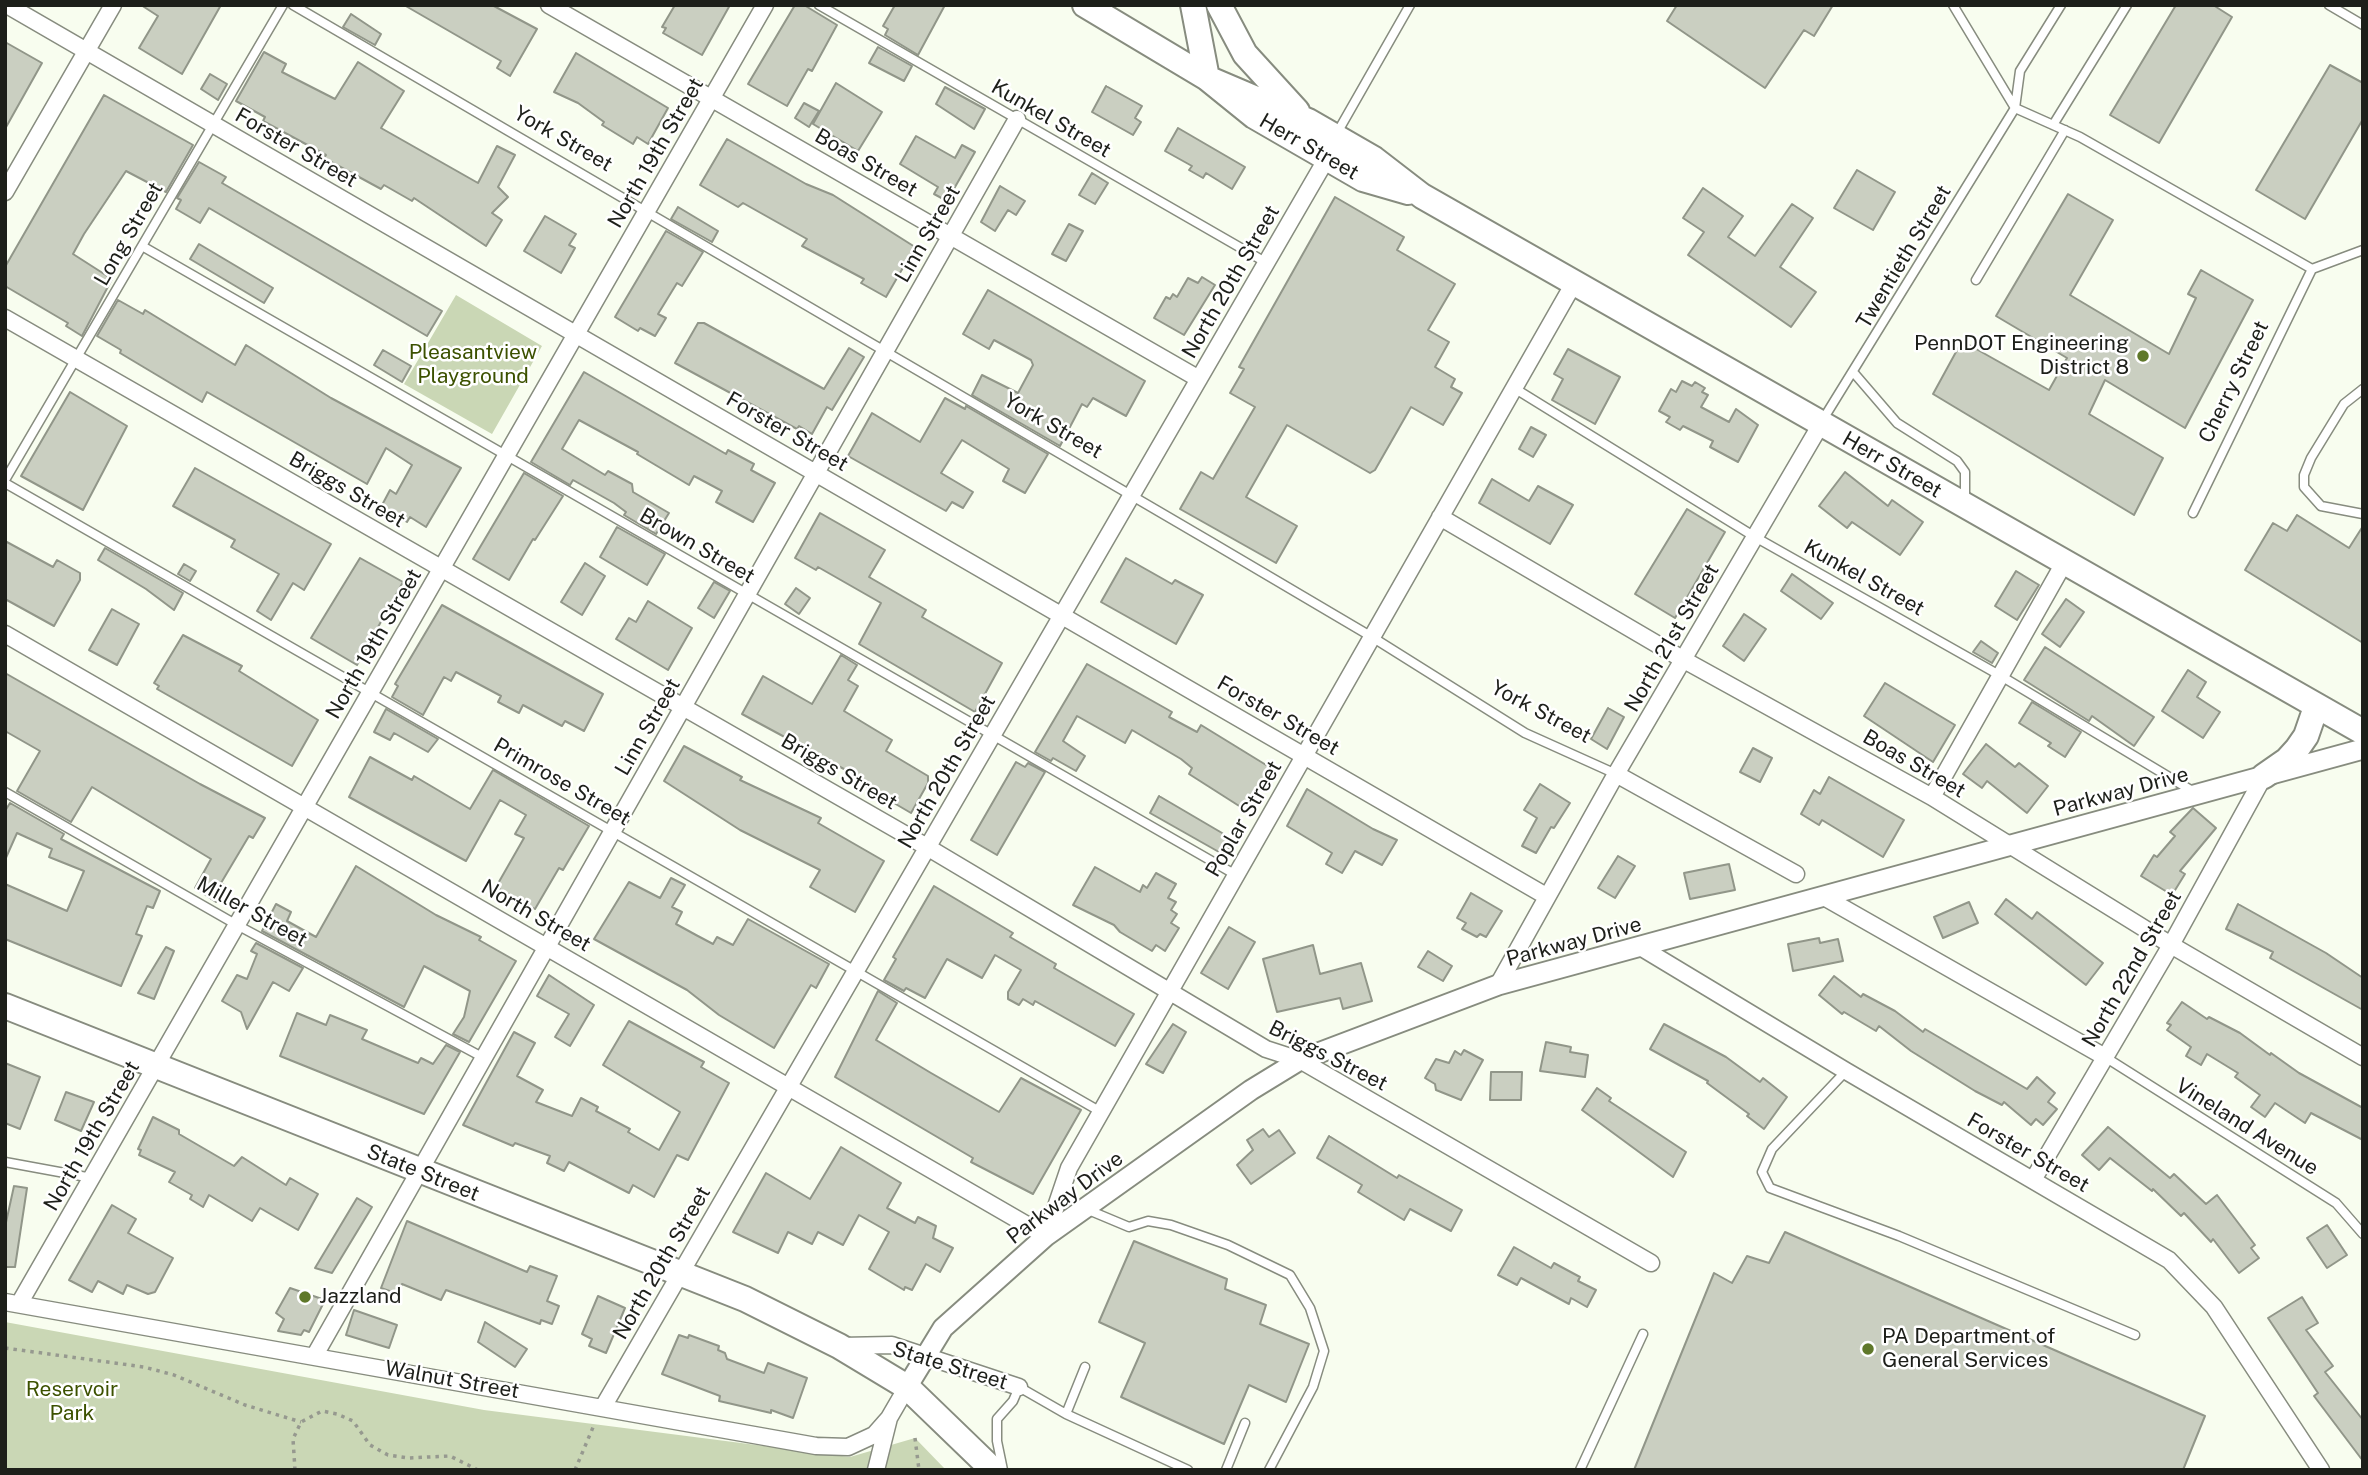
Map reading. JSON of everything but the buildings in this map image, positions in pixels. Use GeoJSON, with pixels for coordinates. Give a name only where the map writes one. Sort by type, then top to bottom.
{"type":"FeatureCollection","features":[{"type":"Feature","properties":{"kind":"main road","name":"Herr Street"},"geometry":{"type":"LineString","coordinates":[[1085,5],[1207,78],[1308,121],[1331,147]]}},
{"type":"Feature","properties":{"kind":"main road"},"geometry":{"type":"LineString","coordinates":[[1193,5],[1207,78]]}},
{"type":"Feature","properties":{"kind":"main road"},"geometry":{"type":"LineString","coordinates":[[1219,5],[1233,35],[1252,62],[1308,121]]}},
{"type":"Feature","properties":{"kind":"main road","name":"Herr Street"},"geometry":{"type":"LineString","coordinates":[[1207,78],[1254,116],[1331,147],[1374,159],[1422,196],[2363,732]]}},
{"type":"Feature","properties":{"kind":"main road"},"geometry":{"type":"LineString","coordinates":[[2264,776],[2287,760],[2297,749],[2316,707]]}},
{"type":"Feature","properties":{"kind":"main road","name":"State Street"},"geometry":{"type":"LineString","coordinates":[[5,1006],[744,1299],[839,1346],[907,1387],[993,1467]]}},
{"type":"Feature","properties":{"kind":"street","name":"Forster Street"},"geometry":{"type":"LineString","coordinates":[[7,5],[1546,896]]}},
{"type":"Feature","properties":{"kind":"street"},"geometry":{"type":"LineString","coordinates":[[5,192],[10,171],[87,51],[113,5]]}},
{"type":"Feature","properties":{"kind":"street","name":"Boas Street"},"geometry":{"type":"LineString","coordinates":[[549,5],[1199,379]]}},
{"type":"Feature","properties":{"kind":"street","name":"North 19th Street"},"geometry":{"type":"LineString","coordinates":[[12,1303],[92,1178],[765,5]]}},
{"type":"Feature","properties":{"kind":"street","name":"Linn Street"},"geometry":{"type":"LineString","coordinates":[[314,1355],[1017,119]]}},
{"type":"Feature","properties":{"kind":"street","name":"North 20th Street"},"geometry":{"type":"LineString","coordinates":[[603,1407],[1267,262],[1331,147]]}},
{"type":"Feature","properties":{"kind":"street","name":"Poplar Street"},"geometry":{"type":"LineString","coordinates":[[1046,1236],[1069,1168],[1574,283]]}},
{"type":"Feature","properties":{"kind":"street","name":"Briggs Street"},"geometry":{"type":"LineString","coordinates":[[5,318],[927,847],[1266,1049],[1300,1060],[1651,1263]]}},
{"type":"Feature","properties":{"kind":"street","name":"North 21st Street"},"geometry":{"type":"LineString","coordinates":[[1498,985],[1546,896],[1821,424]]}},
{"type":"Feature","properties":{"kind":"street","name":"Boas Street"},"geometry":{"type":"LineString","coordinates":[[1440,517],[1684,660],[1932,797],[2171,945],[2363,1057]]}},
{"type":"Feature","properties":{"kind":"street"},"geometry":{"type":"LineString","coordinates":[[1932,797],[2064,563]]}},
{"type":"Feature","properties":{"kind":"street","name":"North Street"},"geometry":{"type":"LineString","coordinates":[[5,634],[1046,1236]]}},
{"type":"Feature","properties":{"kind":"street","name":"Parkway Drive"},"geometry":{"type":"LineString","coordinates":[[907,1387],[943,1328],[1046,1236],[1251,1090],[1300,1060],[1498,985],[1642,948],[2363,748]]}},
{"type":"Feature","properties":{"kind":"street","name":"York Street"},"geometry":{"type":"LineString","coordinates":[[1616,775],[1796,874]]}},
{"type":"Feature","properties":{"kind":"street","name":"North 22nd Street"},"geometry":{"type":"LineString","coordinates":[[2033,1180],[2171,945],[2264,776]]}},
{"type":"Feature","properties":{"kind":"street"},"geometry":{"type":"LineString","coordinates":[[1824,897],[2105,1057]]}},
{"type":"Feature","properties":{"kind":"street","name":"Forster Street"},"geometry":{"type":"LineString","coordinates":[[1642,948],[2169,1260],[2214,1307],[2321,1470]]}},
{"type":"Feature","properties":{"kind":"street","name":"Walnut Street"},"geometry":{"type":"LineString","coordinates":[[12,1303],[816,1446],[848,1447],[874,1435],[889,1418]]}},
{"type":"Feature","properties":{"kind":"street","name":"State Street"},"geometry":{"type":"LineString","coordinates":[[839,1346],[892,1345],[1018,1387]]}},
{"type":"Feature","properties":{"kind":"street"},"geometry":{"type":"LineString","coordinates":[[876,1470],[889,1418],[907,1387]]}},
{"type":"Feature","properties":{"kind":"lane","name":"Long Street"},"geometry":{"type":"LineString","coordinates":[[5,481],[283,5]]}},
{"type":"Feature","properties":{"kind":"lane","name":"York Street"},"geometry":{"type":"LineString","coordinates":[[293,5],[1372,637],[1525,733],[1616,775]]}},
{"type":"Feature","properties":{"kind":"lane","name":"Kunkel Street"},"geometry":{"type":"LineString","coordinates":[[819,5],[1267,262]]}},
{"type":"Feature","properties":{"kind":"lane"},"geometry":{"type":"LineString","coordinates":[[1331,147],[1410,5]]}},
{"type":"Feature","properties":{"kind":"lane"},"geometry":{"type":"LineString","coordinates":[[1953,5],[2015,108],[2065,130],[2312,269],[2363,250]]}},
{"type":"Feature","properties":{"kind":"lane"},"geometry":{"type":"LineString","coordinates":[[2015,108],[2020,71],[2061,5]]}},
{"type":"Feature","properties":{"kind":"lane"},"geometry":{"type":"LineString","coordinates":[[2053,125],[2127,5]]}},
{"type":"Feature","properties":{"kind":"lane"},"geometry":{"type":"LineString","coordinates":[[2329,5],[2363,25]]}},
{"type":"Feature","properties":{"kind":"lane","name":"Twentieth Street"},"geometry":{"type":"LineString","coordinates":[[1821,424],[1833,400],[1854,373],[2015,108]]}},
{"type":"Feature","properties":{"kind":"lane"},"geometry":{"type":"LineString","coordinates":[[1976,280],[2065,130]]}},
{"type":"Feature","properties":{"kind":"lane","name":"Brown Street"},"geometry":{"type":"LineString","coordinates":[[142,246],[1236,875]]}},
{"type":"Feature","properties":{"kind":"lane","name":"Cherry Street"},"geometry":{"type":"LineString","coordinates":[[2193,513],[2312,269]]}},
{"type":"Feature","properties":{"kind":"lane"},"geometry":{"type":"LineString","coordinates":[[1854,373],[1897,423],[1958,461],[1965,472],[1965,506]]}},
{"type":"Feature","properties":{"kind":"lane","name":"Kunkel Street"},"geometry":{"type":"LineString","coordinates":[[1514,388],[1755,537],[2001,676],[2199,795]]}},
{"type":"Feature","properties":{"kind":"lane"},"geometry":{"type":"LineString","coordinates":[[2363,389],[2344,404],[2304,475],[2304,487],[2321,506],[2363,514]]}},
{"type":"Feature","properties":{"kind":"lane","name":"Primrose Street"},"geometry":{"type":"LineString","coordinates":[[5,481],[1101,1112]]}},
{"type":"Feature","properties":{"kind":"lane","name":"Miller Street"},"geometry":{"type":"LineString","coordinates":[[5,792],[237,925],[484,1058]]}},
{"type":"Feature","properties":{"kind":"lane","name":"Vineland Avenue"},"geometry":{"type":"LineString","coordinates":[[2105,1057],[2336,1203],[2363,1234]]}},
{"type":"Feature","properties":{"kind":"lane"},"geometry":{"type":"LineString","coordinates":[[1846,1071],[1772,1149],[1762,1172],[1770,1188],[1959,1261],[2134,1335]]}},
{"type":"Feature","properties":{"kind":"lane"},"geometry":{"type":"LineString","coordinates":[[5,1162],[92,1178]]}},
{"type":"Feature","properties":{"kind":"lane"},"geometry":{"type":"LineString","coordinates":[[1086,1209],[1129,1227],[1148,1221],[1171,1225],[1228,1245],[1290,1275],[1310,1308],[1324,1351],[1308,1397],[1269,1470]]}},
{"type":"Feature","properties":{"kind":"lane"},"geometry":{"type":"LineString","coordinates":[[1580,1470],[1643,1334]]}},
{"type":"Feature","properties":{"kind":"lane"},"geometry":{"type":"LineString","coordinates":[[1066,1414],[1085,1367]]}},
{"type":"Feature","properties":{"kind":"lane"},"geometry":{"type":"LineString","coordinates":[[993,1467],[997,1419],[1013,1401],[1018,1387],[1066,1414],[1188,1470]]}},
{"type":"Feature","properties":{"kind":"lane"},"geometry":{"type":"LineString","coordinates":[[1226,1470],[1245,1423]]}},
{"type":"Feature","properties":{"kind":"path"},"geometry":{"type":"LineString","coordinates":[[5,1348],[144,1367],[174,1375],[244,1405],[301,1422]]}},
{"type":"Feature","properties":{"kind":"path"},"geometry":{"type":"LineString","coordinates":[[575,1470],[603,1407]]}},
{"type":"Feature","properties":{"kind":"path"},"geometry":{"type":"LineString","coordinates":[[295,1470],[293,1439],[301,1422],[322,1411],[337,1413],[353,1422],[370,1445],[388,1455],[450,1456],[478,1470]]}},
{"type":"Feature","properties":{"kind":"path"},"geometry":{"type":"LineString","coordinates":[[915,1438],[919,1470]]}},
{"type":"Feature","properties":{"kind":"green space","name":"Pleasantview Playground"},"geometry":{"type":"Polygon","coordinates":[[[456,295],[542,346],[492,434],[404,384],[456,295]]]}},
{"type":"Feature","properties":{"kind":"green space","name":"Reservoir Park"},"geometry":{"type":"Polygon","coordinates":[[[5,1322],[484,1410],[850,1457],[915,1438],[946,1470],[5,1470],[5,1322]]]}},
{"type":"Feature","properties":{"kind":"place","name":"PennDOT Engineering District 8"},"geometry":{"type":"Point","coordinates":[2143,356]}},
{"type":"Feature","properties":{"kind":"place","name":"Jazzland"},"geometry":{"type":"Point","coordinates":[305,1297]}},
{"type":"Feature","properties":{"kind":"place","name":"PA Department of General Services"},"geometry":{"type":"Point","coordinates":[1868,1349]}}]}
